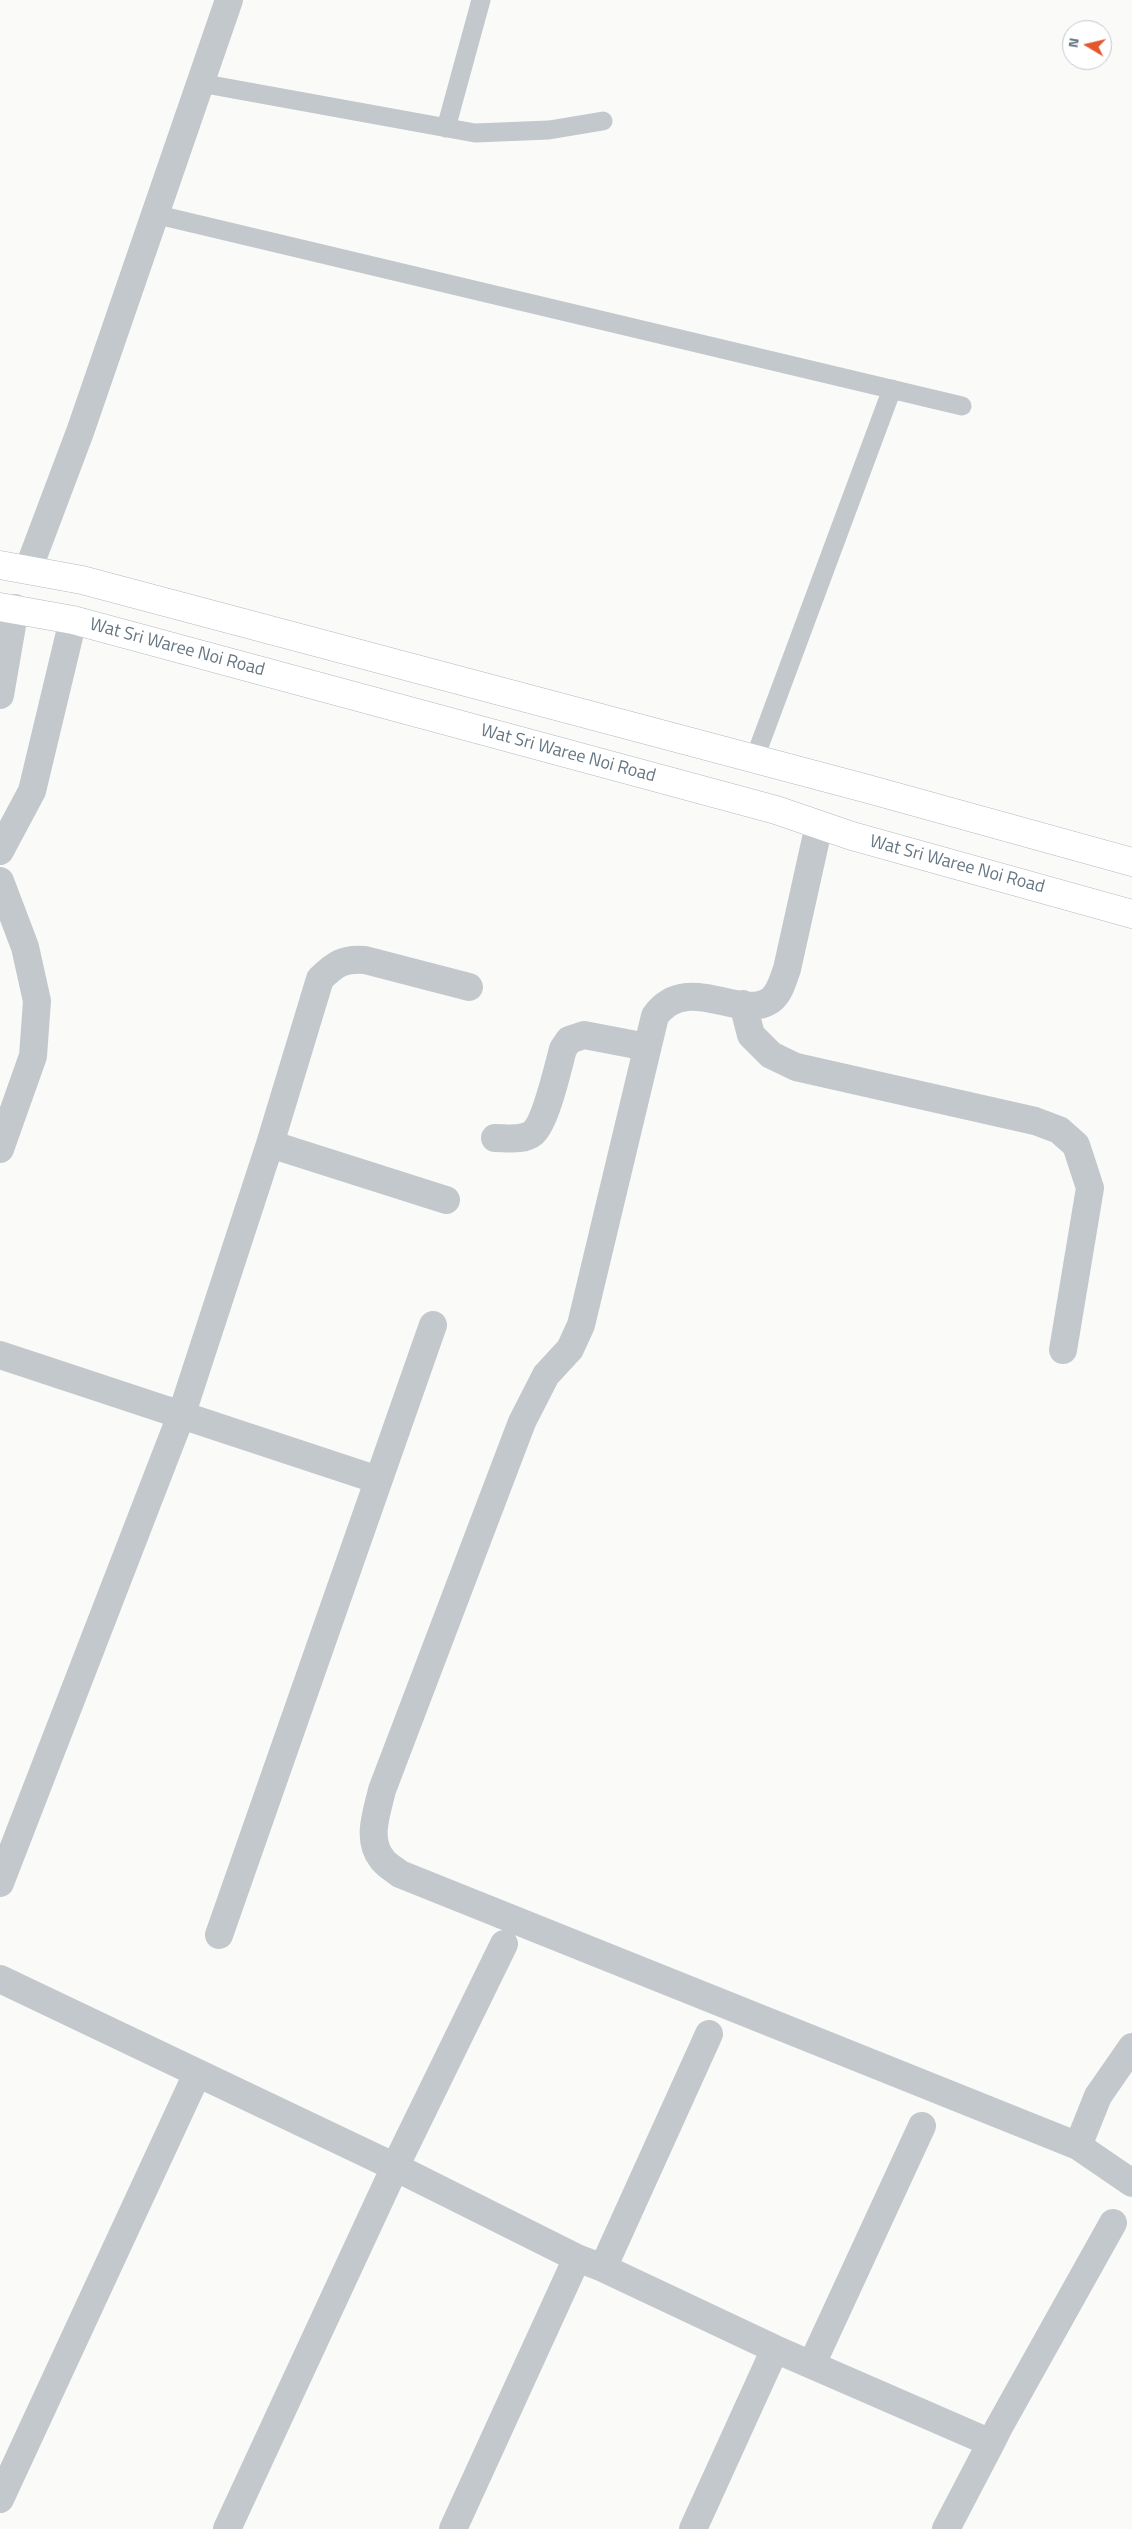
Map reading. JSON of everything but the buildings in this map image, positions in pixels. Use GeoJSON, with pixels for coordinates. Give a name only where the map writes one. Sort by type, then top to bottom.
{"type":"FeatureCollection","features":[{"type":"Feature","properties":{"kind":"main road"},"geometry":{"type":"LineString","coordinates":[[0,565],[82,580],[868,789],[1132,862]]}},
{"type":"Feature","properties":{"kind":"main road"},"geometry":{"type":"LineString","coordinates":[[7,607],[28,570]]}},
{"type":"Feature","properties":{"kind":"main road","name":"Wat Sri Waree Noi Road"},"geometry":{"type":"LineString","coordinates":[[7,607],[73,620],[776,810],[852,836],[1132,914]]}},
{"type":"Feature","properties":{"kind":"street"},"geometry":{"type":"LineString","coordinates":[[28,570],[80,432],[229,0]]}},
{"type":"Feature","properties":{"kind":"street"},"geometry":{"type":"LineString","coordinates":[[0,695],[7,607]]}},
{"type":"Feature","properties":{"kind":"street"},"geometry":{"type":"LineString","coordinates":[[0,851],[32,792],[73,620]]}},
{"type":"Feature","properties":{"kind":"street"},"geometry":{"type":"LineString","coordinates":[[819,825],[787,969],[779,990],[771,1001],[753,1005],[691,997],[676,998],[663,1005],[655,1016],[581,1325],[570,1349],[546,1376],[522,1422],[382,1790],[375,1820],[374,1843],[382,1860],[400,1874],[1078,2146],[1132,2184]]}},
{"type":"Feature","properties":{"kind":"street"},"geometry":{"type":"LineString","coordinates":[[0,881],[25,947],[37,1002],[33,1056],[0,1149]]}},
{"type":"Feature","properties":{"kind":"street"},"geometry":{"type":"LineString","coordinates":[[0,1883],[182,1414],[270,1144],[320,979],[336,963],[351,959],[366,960],[469,987]]}},
{"type":"Feature","properties":{"kind":"street"},"geometry":{"type":"LineString","coordinates":[[743,1004],[751,1035],[771,1055],[796,1067],[1036,1122],[1059,1130],[1076,1145],[1090,1188],[1064,1350]]}},
{"type":"Feature","properties":{"kind":"street"},"geometry":{"type":"LineString","coordinates":[[495,1138],[516,1139],[533,1133],[542,1121],[563,1049],[569,1040],[584,1035],[647,1047]]}},
{"type":"Feature","properties":{"kind":"street"},"geometry":{"type":"LineString","coordinates":[[270,1144],[446,1200]]}},
{"type":"Feature","properties":{"kind":"street"},"geometry":{"type":"LineString","coordinates":[[219,1936],[433,1325]]}},
{"type":"Feature","properties":{"kind":"street"},"geometry":{"type":"LineString","coordinates":[[0,1355],[378,1480]]}},
{"type":"Feature","properties":{"kind":"street"},"geometry":{"type":"LineString","coordinates":[[227,2529],[395,2167],[504,1944]]}},
{"type":"Feature","properties":{"kind":"street"},"geometry":{"type":"LineString","coordinates":[[2,1985],[198,2074],[395,2167],[577,2258],[603,2268],[775,2349],[991,2443]]}},
{"type":"Feature","properties":{"kind":"street"},"geometry":{"type":"LineString","coordinates":[[603,2268],[709,2034]]}},
{"type":"Feature","properties":{"kind":"street"},"geometry":{"type":"LineString","coordinates":[[1078,2146],[1098,2096],[1132,2047]]}},
{"type":"Feature","properties":{"kind":"street"},"geometry":{"type":"LineString","coordinates":[[0,2499],[198,2074]]}},
{"type":"Feature","properties":{"kind":"street"},"geometry":{"type":"LineString","coordinates":[[812,2364],[922,2126]]}},
{"type":"Feature","properties":{"kind":"street"},"geometry":{"type":"LineString","coordinates":[[946,2529],[991,2443],[1113,2223]]}},
{"type":"Feature","properties":{"kind":"street"},"geometry":{"type":"LineString","coordinates":[[453,2529],[577,2258]]}},
{"type":"Feature","properties":{"kind":"street"},"geometry":{"type":"LineString","coordinates":[[693,2529],[775,2349]]}},
{"type":"Feature","properties":{"kind":"lane"},"geometry":{"type":"LineString","coordinates":[[446,128],[481,0]]}},
{"type":"Feature","properties":{"kind":"lane"},"geometry":{"type":"LineString","coordinates":[[200,83],[475,133],[549,130],[603,121]]}},
{"type":"Feature","properties":{"kind":"lane"},"geometry":{"type":"LineString","coordinates":[[154,214],[962,406]]}},
{"type":"Feature","properties":{"kind":"lane"},"geometry":{"type":"LineString","coordinates":[[754,760],[892,390]]}}]}
